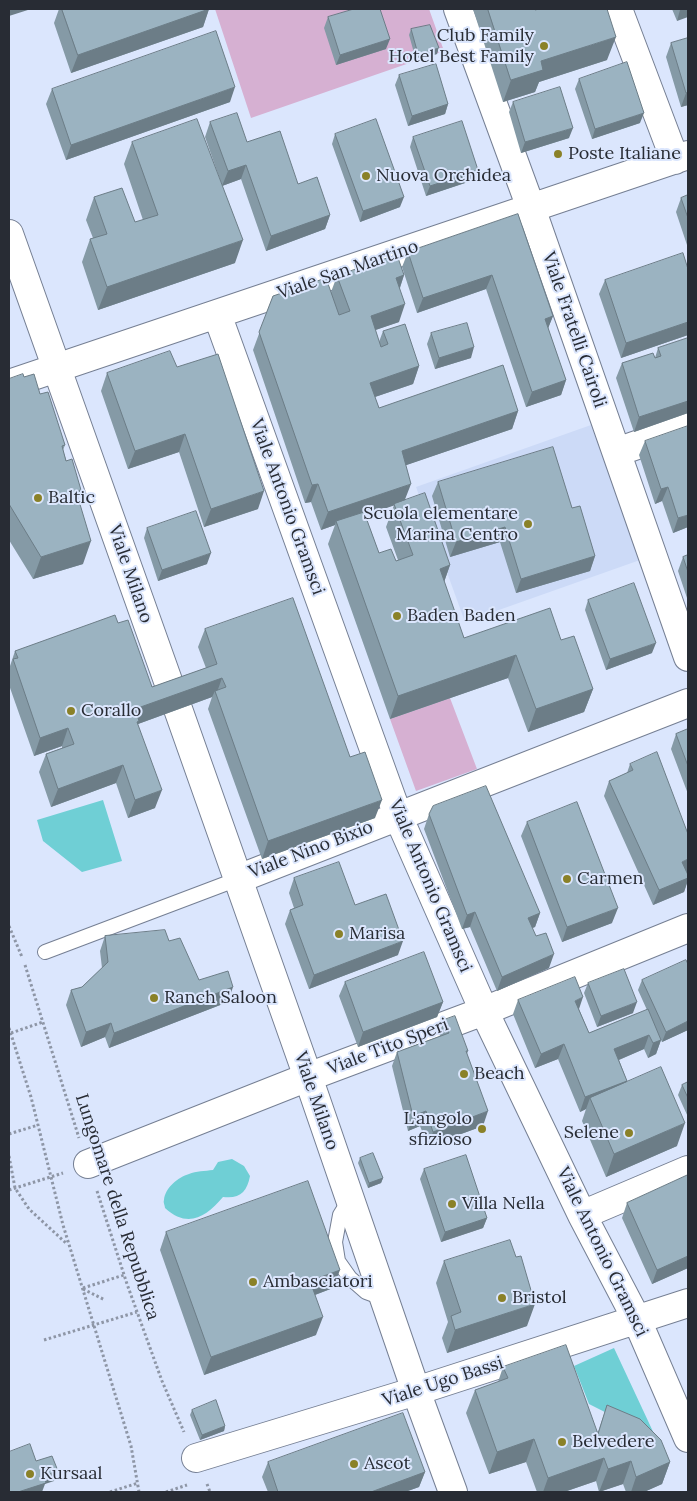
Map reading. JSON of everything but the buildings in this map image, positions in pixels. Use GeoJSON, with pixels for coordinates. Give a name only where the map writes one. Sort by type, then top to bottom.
{"type":"FeatureCollection","features":[{"type":"Feature","properties":{"kind":"street","name":"Viale Fratelli Cairoli"},"geometry":{"type":"LineString","coordinates":[[458,9],[531,208],[688,657]]}},
{"type":"Feature","properties":{"kind":"street"},"geometry":{"type":"LineString","coordinates":[[618,9],[681,158]]}},
{"type":"Feature","properties":{"kind":"street","name":"Viale San Martino"},"geometry":{"type":"LineString","coordinates":[[9,384],[681,158]]}},
{"type":"Feature","properties":{"kind":"street","name":"Viale Milano"},"geometry":{"type":"LineString","coordinates":[[9,234],[176,702],[453,1492]]}},
{"type":"Feature","properties":{"kind":"street","name":"Viale Antonio Gramsci"},"geometry":{"type":"LineString","coordinates":[[217,314],[398,816],[484,1011],[582,1215],[636,1320],[688,1438]]}},
{"type":"Feature","properties":{"kind":"street"},"geometry":{"type":"LineString","coordinates":[[617,452],[688,427]]}},
{"type":"Feature","properties":{"kind":"street","name":"Viale Nino Bixio"},"geometry":{"type":"LineString","coordinates":[[238,879],[688,703]]}},
{"type":"Feature","properties":{"kind":"street","name":"Viale Tito Speri"},"geometry":{"type":"LineString","coordinates":[[88,1164],[308,1077],[484,1011],[688,928]]}},
{"type":"Feature","properties":{"kind":"street"},"geometry":{"type":"LineString","coordinates":[[582,1215],[688,1170]]}},
{"type":"Feature","properties":{"kind":"street","name":"Viale Ugo Bassi"},"geometry":{"type":"LineString","coordinates":[[196,1458],[416,1391],[688,1303]]}},
{"type":"Feature","properties":{"kind":"lane","name":"Viale Nino Bixio"},"geometry":{"type":"LineString","coordinates":[[45,952],[238,879]]}},
{"type":"Feature","properties":{"kind":"path","name":"Lungomare della Repubblica"},"geometry":{"type":"LineString","coordinates":[[9,926],[24,959],[88,1164],[137,1312],[162,1381],[210,1492]]}},
{"type":"Feature","properties":{"kind":"path"},"geometry":{"type":"LineString","coordinates":[[10,1033],[43,1022]]}},
{"type":"Feature","properties":{"kind":"path"},"geometry":{"type":"LineString","coordinates":[[9,1028],[32,1097],[50,1177],[69,1246],[132,1446],[139,1492]]}},
{"type":"Feature","properties":{"kind":"path"},"geometry":{"type":"LineString","coordinates":[[9,1134],[38,1125]]}},
{"type":"Feature","properties":{"kind":"path"},"geometry":{"type":"LineString","coordinates":[[9,1156],[15,1188],[29,1209],[69,1246]]}},
{"type":"Feature","properties":{"kind":"path"},"geometry":{"type":"LineString","coordinates":[[9,1190],[88,1164]]}},
{"type":"Feature","properties":{"kind":"path"},"geometry":{"type":"LineString","coordinates":[[83,1288],[124,1275]]}},
{"type":"Feature","properties":{"kind":"path"},"geometry":{"type":"LineString","coordinates":[[83,1288],[105,1300]]}},
{"type":"Feature","properties":{"kind":"path"},"geometry":{"type":"LineString","coordinates":[[44,1340],[137,1312]]}},
{"type":"Feature","properties":{"kind":"path"},"geometry":{"type":"LineString","coordinates":[[110,1492],[138,1483]]}},
{"type":"Feature","properties":{"kind":"shaded area"},"geometry":{"type":"Polygon","coordinates":[[[215,9],[429,9],[444,51],[251,118],[215,9]]]}},
{"type":"Feature","properties":{"kind":"shaded area","name":"Scuola elementare Marina Centro"},"geometry":{"type":"Polygon","coordinates":[[[591,425],[640,560],[465,622],[416,487],[591,425]]]}},
{"type":"Feature","properties":{"kind":"shaded area"},"geometry":{"type":"Polygon","coordinates":[[[450,698],[477,769],[416,791],[390,719],[450,698]]]}},
{"type":"Feature","properties":{"kind":"shaded area"},"geometry":{"type":"Polygon","coordinates":[[[103,800],[122,861],[82,872],[43,841],[37,820],[103,800]]]}},
{"type":"Feature","properties":{"kind":"shaded area"},"geometry":{"type":"Polygon","coordinates":[[[232,1159],[244,1166],[250,1176],[247,1186],[242,1193],[234,1197],[223,1197],[210,1210],[196,1218],[181,1218],[165,1208],[164,1202],[167,1191],[177,1180],[192,1173],[213,1170],[218,1162],[232,1159]]]}},
{"type":"Feature","properties":{"kind":"shaded area"},"geometry":{"type":"Polygon","coordinates":[[[614,1348],[656,1438],[589,1404],[574,1366],[614,1348]]]}},
{"type":"Feature","properties":{"kind":"place","name":"Club Family Hotel Best Family"},"geometry":{"type":"Point","coordinates":[544,46]}},
{"type":"Feature","properties":{"kind":"place","name":"Poste Italiane"},"geometry":{"type":"Point","coordinates":[558,154]}},
{"type":"Feature","properties":{"kind":"place","name":"Nuova Orchidea"},"geometry":{"type":"Point","coordinates":[366,176]}},
{"type":"Feature","properties":{"kind":"place","name":"Baltic"},"geometry":{"type":"Point","coordinates":[38,498]}},
{"type":"Feature","properties":{"kind":"place","name":"Scuola elementare Marina Centro"},"geometry":{"type":"Point","coordinates":[528,524]}},
{"type":"Feature","properties":{"kind":"place","name":"Baden Baden"},"geometry":{"type":"Point","coordinates":[397,616]}},
{"type":"Feature","properties":{"kind":"place","name":"Corallo"},"geometry":{"type":"Point","coordinates":[71,711]}},
{"type":"Feature","properties":{"kind":"place","name":"Carmen"},"geometry":{"type":"Point","coordinates":[567,879]}},
{"type":"Feature","properties":{"kind":"place","name":"Marisa"},"geometry":{"type":"Point","coordinates":[339,934]}},
{"type":"Feature","properties":{"kind":"place","name":"Ranch Saloon"},"geometry":{"type":"Point","coordinates":[154,998]}},
{"type":"Feature","properties":{"kind":"place","name":"Beach"},"geometry":{"type":"Point","coordinates":[464,1074]}},
{"type":"Feature","properties":{"kind":"place","name":"L'angolo sfizioso"},"geometry":{"type":"Point","coordinates":[482,1129]}},
{"type":"Feature","properties":{"kind":"place","name":"Selene"},"geometry":{"type":"Point","coordinates":[629,1133]}},
{"type":"Feature","properties":{"kind":"place","name":"Villa Nella"},"geometry":{"type":"Point","coordinates":[452,1204]}},
{"type":"Feature","properties":{"kind":"place","name":"Ambasciatori"},"geometry":{"type":"Point","coordinates":[253,1282]}},
{"type":"Feature","properties":{"kind":"place","name":"Bristol"},"geometry":{"type":"Point","coordinates":[502,1298]}},
{"type":"Feature","properties":{"kind":"place","name":"Belvedere"},"geometry":{"type":"Point","coordinates":[562,1442]}},
{"type":"Feature","properties":{"kind":"place","name":"Ascot"},"geometry":{"type":"Point","coordinates":[354,1464]}},
{"type":"Feature","properties":{"kind":"place","name":"Kursaal"},"geometry":{"type":"Point","coordinates":[30,1474]}}]}
